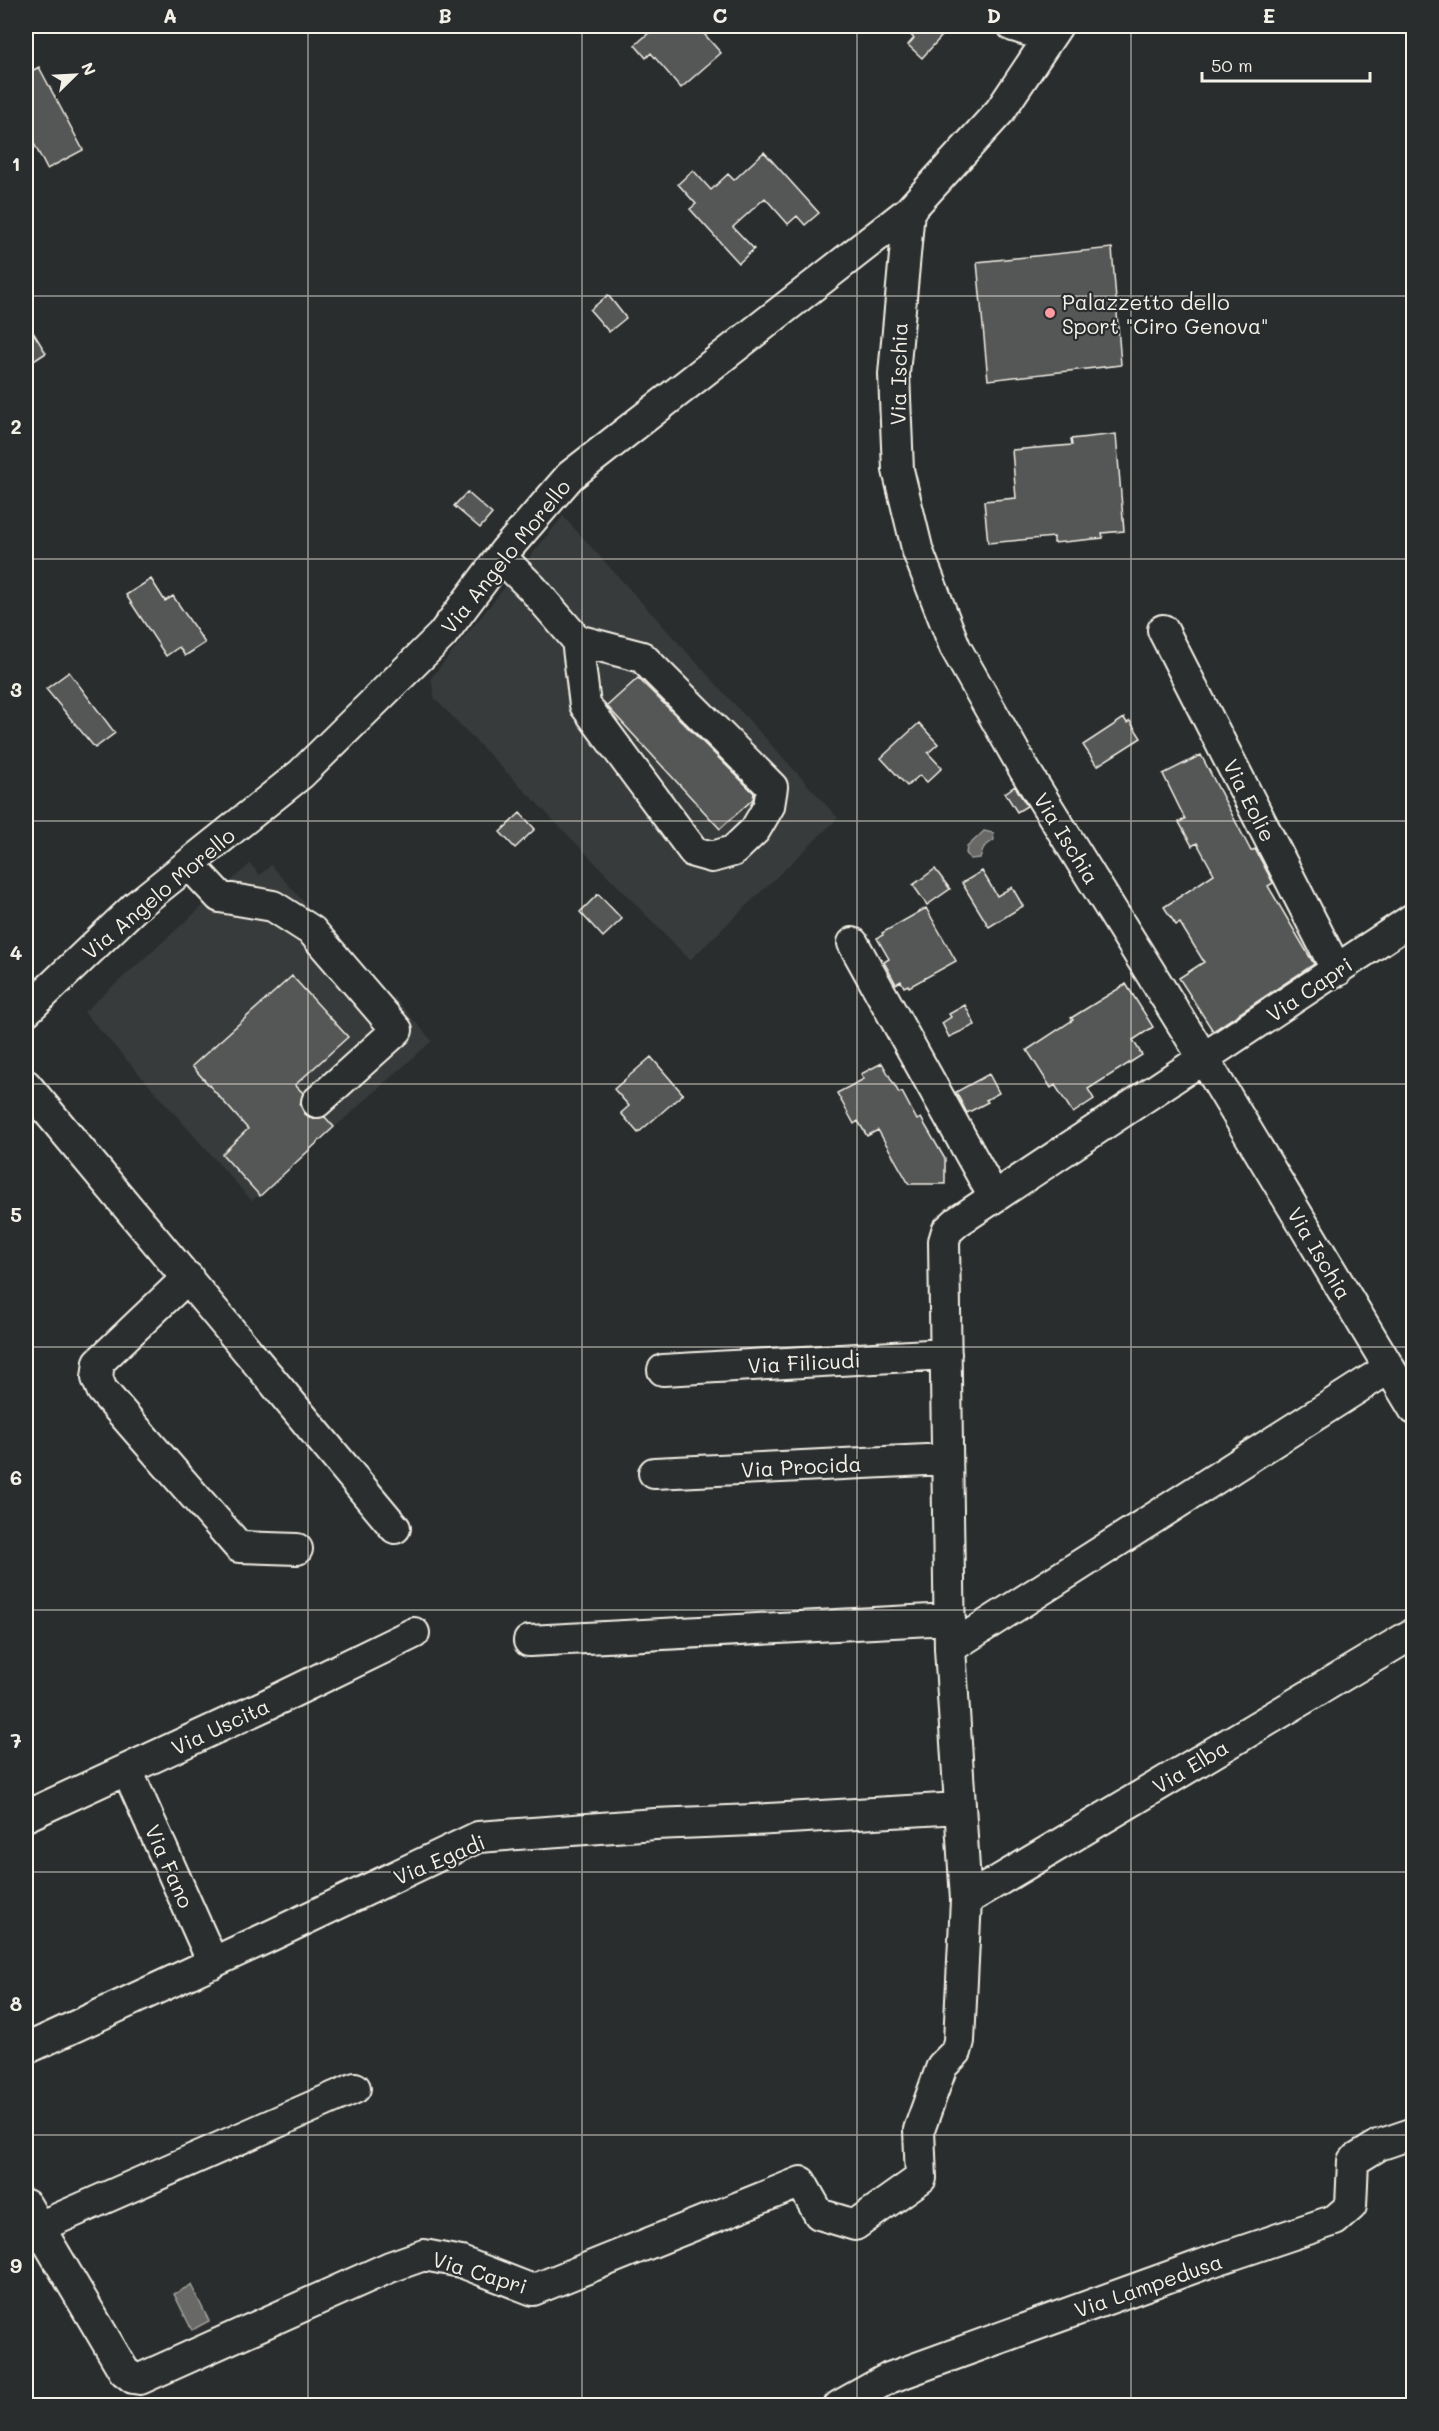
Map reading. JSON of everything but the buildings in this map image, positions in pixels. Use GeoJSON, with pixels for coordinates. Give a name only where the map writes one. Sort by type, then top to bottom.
{"type":"FeatureCollection","features":[{"type":"Feature","properties":{"kind":"street"},"geometry":{"type":"LineString","coordinates":[[1013,26],[1053,32]]}},
{"type":"Feature","properties":{"kind":"street","name":"Via Angelo Morello"},"geometry":{"type":"LineString","coordinates":[[26,1011],[135,907],[309,767],[442,635],[501,557],[570,476],[909,212],[1000,111],[1053,32]]}},
{"type":"Feature","properties":{"kind":"street","name":"Via Ischia"},"geometry":{"type":"LineString","coordinates":[[909,212],[894,374],[898,470],[918,552],[961,657],[1024,768],[1203,1059],[1413,1409]]}},
{"type":"Feature","properties":{"kind":"street"},"geometry":{"type":"LineString","coordinates":[[501,557],[534,589],[577,640],[585,705],[694,852],[712,857],[733,850],[754,830],[769,806],[772,787],[642,657],[577,640]]}},
{"type":"Feature","properties":{"kind":"street","name":"Via Eolie"},"geometry":{"type":"LineString","coordinates":[[1163,630],[1337,971]]}},
{"type":"Feature","properties":{"kind":"street"},"geometry":{"type":"LineString","coordinates":[[189,864],[220,897],[273,906],[312,931],[397,1030],[317,1102]]}},
{"type":"Feature","properties":{"kind":"street","name":"Via Capri"},"geometry":{"type":"LineString","coordinates":[[946,1354],[944,1241],[947,1231],[994,1197],[1337,971],[1413,918]]}},
{"type":"Feature","properties":{"kind":"street"},"geometry":{"type":"LineString","coordinates":[[853,943],[994,1197]]}},
{"type":"Feature","properties":{"kind":"street"},"geometry":{"type":"LineString","coordinates":[[26,1085],[395,1528]]}},
{"type":"Feature","properties":{"kind":"street"},"geometry":{"type":"LineString","coordinates":[[188,1277],[99,1362],[97,1378],[102,1390],[239,1547],[297,1549]]}},
{"type":"Feature","properties":{"kind":"street"},"geometry":{"type":"LineString","coordinates":[[946,1354],[950,1634],[966,1900]]}},
{"type":"Feature","properties":{"kind":"street","name":"Via Filicudi"},"geometry":{"type":"LineString","coordinates":[[663,1370],[946,1354]]}},
{"type":"Feature","properties":{"kind":"street"},"geometry":{"type":"LineString","coordinates":[[529,1641],[950,1634],[1389,1368]]}},
{"type":"Feature","properties":{"kind":"street","name":"Via Procida"},"geometry":{"type":"LineString","coordinates":[[654,1473],[947,1460]]}},
{"type":"Feature","properties":{"kind":"street","name":"Via Elba"},"geometry":{"type":"LineString","coordinates":[[966,1900],[1413,1633]]}},
{"type":"Feature","properties":{"kind":"street","name":"Via Uscita"},"geometry":{"type":"LineString","coordinates":[[26,1816],[414,1634]]}},
{"type":"Feature","properties":{"kind":"street","name":"Via Fano"},"geometry":{"type":"LineString","coordinates":[[127,1770],[213,1963]]}},
{"type":"Feature","properties":{"kind":"street","name":"Via Egadi"},"geometry":{"type":"LineString","coordinates":[[26,2049],[478,1837],[655,1824],[960,1808]]}},
{"type":"Feature","properties":{"kind":"street","name":"Via Capri"},"geometry":{"type":"LineString","coordinates":[[32,2216],[124,2371],[133,2378],[140,2379],[390,2267],[424,2255],[461,2262],[532,2290],[801,2182],[819,2214],[855,2225],[921,2178],[920,2130],[942,2066],[956,2052],[959,2041],[966,1900]]}},
{"type":"Feature","properties":{"kind":"street"},"geometry":{"type":"LineString","coordinates":[[32,2216],[355,2088]]}},
{"type":"Feature","properties":{"kind":"street","name":"Via Lampedusa"},"geometry":{"type":"LineString","coordinates":[[839,2406],[889,2378],[1207,2263],[1335,2220],[1351,2206],[1353,2161],[1379,2145],[1413,2133]]}},
{"type":"Feature","properties":{"kind":"shaded area"},"geometry":{"type":"Polygon","coordinates":[[[563,516],[838,818],[690,960],[435,699],[431,678],[563,516]]]}},
{"type":"Feature","properties":{"kind":"shaded area"},"geometry":{"type":"Polygon","coordinates":[[[984,831],[993,833],[994,840],[984,847],[980,858],[970,859],[966,853],[967,847],[984,831]]]}},
{"type":"Feature","properties":{"kind":"shaded area"},"geometry":{"type":"Polygon","coordinates":[[[250,864],[260,875],[271,865],[390,999],[394,997],[432,1041],[252,1201],[84,1012],[250,864]]]}},
{"type":"Feature","properties":{"kind":"shaded area"},"geometry":{"type":"Polygon","coordinates":[[[191,2285],[209,2321],[192,2330],[174,2294],[191,2285]]]}},
{"type":"Feature","properties":{"kind":"place","name":"Palazzetto dello Sport \"Ciro Genova\""},"geometry":{"type":"Point","coordinates":[1050,313]}}]}
